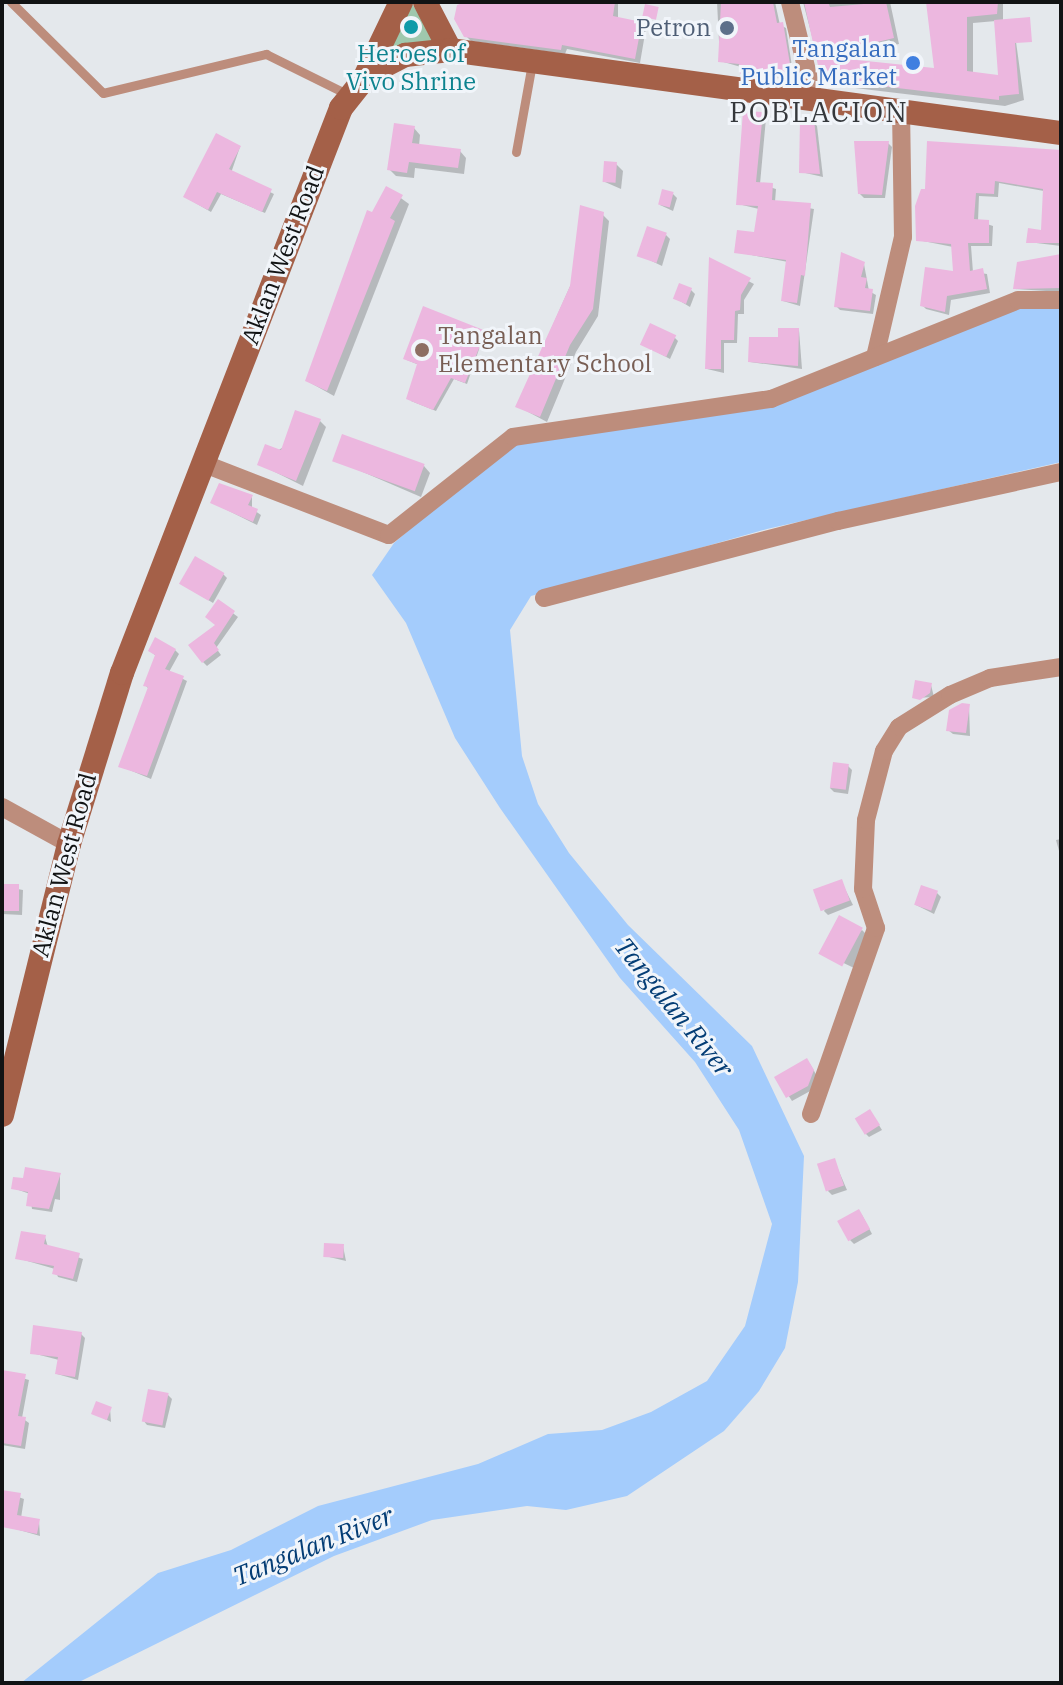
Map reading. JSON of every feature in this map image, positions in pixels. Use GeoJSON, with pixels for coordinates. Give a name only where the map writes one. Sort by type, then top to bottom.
{"type":"FeatureCollection","features":[{"type":"Feature","properties":{"kind":"main road","name":"Aklan West Road"},"geometry":{"type":"LineString","coordinates":[[2,1115],[69,844],[122,673],[202,463],[357,86],[401,2]]}},
{"type":"Feature","properties":{"kind":"main road"},"geometry":{"type":"LineString","coordinates":[[425,2],[450,50]]}},
{"type":"Feature","properties":{"kind":"main road"},"geometry":{"type":"LineString","coordinates":[[357,86],[405,55],[450,50],[901,111],[1059,127]]}},
{"type":"Feature","properties":{"kind":"street"},"geometry":{"type":"LineString","coordinates":[[790,2],[814,99]]}},
{"type":"Feature","properties":{"kind":"street"},"geometry":{"type":"LineString","coordinates":[[875,357],[903,237],[901,111]]}},
{"type":"Feature","properties":{"kind":"street"},"geometry":{"type":"LineString","coordinates":[[202,463],[389,535],[513,437],[771,399],[1018,300],[1061,300]]}},
{"type":"Feature","properties":{"kind":"street"},"geometry":{"type":"LineString","coordinates":[[544,598],[838,521],[1061,472]]}},
{"type":"Feature","properties":{"kind":"street"},"geometry":{"type":"LineString","coordinates":[[811,1114],[876,928],[863,889],[865,833],[884,751],[899,727],[950,695],[990,678],[1061,667]]}},
{"type":"Feature","properties":{"kind":"street"},"geometry":{"type":"LineString","coordinates":[[2,807],[69,844]]}},
{"type":"Feature","properties":{"kind":"lane"},"geometry":{"type":"LineString","coordinates":[[11,2],[103,93],[266,54],[357,86]]}},
{"type":"Feature","properties":{"kind":"lane"},"geometry":{"type":"LineString","coordinates":[[516,152],[532,60]]}},
{"type":"Feature","properties":{"kind":"green space"},"geometry":{"type":"Polygon","coordinates":[[[411,2],[437,44],[385,54],[411,2]]]}},
{"type":"Feature","properties":{"kind":"water","name":"Tangalan River"},"geometry":{"type":"Polygon","coordinates":[[[1016,308],[1061,308],[1061,462],[767,529],[531,596],[510,630],[522,756],[538,804],[569,853],[628,925],[752,1046],[804,1156],[798,1282],[785,1348],[759,1391],[724,1431],[627,1496],[566,1510],[527,1506],[432,1520],[334,1556],[77,1683],[21,1683],[158,1573],[231,1550],[318,1506],[478,1464],[548,1434],[602,1430],[651,1412],[707,1381],[745,1326],[772,1224],[739,1130],[695,1062],[620,978],[500,808],[455,738],[406,623],[372,575],[394,543],[489,460],[520,442],[772,407],[1016,308]]]}},
{"type":"Feature","properties":{"kind":"building"},"geometry":{"type":"Polygon","coordinates":[[[465,2],[615,2],[613,16],[642,22],[635,59],[562,45],[561,50],[464,37],[454,19],[457,5],[465,2]]]}},
{"type":"Feature","properties":{"kind":"building"},"geometry":{"type":"Polygon","coordinates":[[[721,2],[773,2],[777,23],[783,22],[792,76],[740,74],[739,64],[718,62],[721,2]]]}},
{"type":"Feature","properties":{"kind":"building","name":"Tangalan Public Market"},"geometry":{"type":"Polygon","coordinates":[[[804,2],[828,2],[830,7],[886,2],[894,38],[818,56],[934,68],[926,2],[998,2],[997,14],[967,17],[967,71],[998,75],[994,20],[1030,17],[1032,42],[1015,43],[1019,94],[999,96],[999,100],[821,79],[804,2]]]}},
{"type":"Feature","properties":{"kind":"building"},"geometry":{"type":"Polygon","coordinates":[[[645,4],[659,7],[656,20],[642,17],[645,4]]]}},
{"type":"Feature","properties":{"kind":"building"},"geometry":{"type":"Polygon","coordinates":[[[743,111],[763,112],[756,182],[773,183],[772,200],[811,203],[805,276],[801,275],[797,303],[781,301],[786,260],[734,253],[737,230],[754,232],[758,206],[736,205],[743,111]]]}},
{"type":"Feature","properties":{"kind":"building"},"geometry":{"type":"Polygon","coordinates":[[[800,120],[814,120],[820,174],[799,173],[800,120]]]}},
{"type":"Feature","properties":{"kind":"building"},"geometry":{"type":"Polygon","coordinates":[[[394,123],[415,126],[412,143],[461,149],[458,168],[409,162],[407,173],[387,170],[394,123]]]}},
{"type":"Feature","properties":{"kind":"building"},"geometry":{"type":"Polygon","coordinates":[[[216,133],[241,146],[229,169],[272,189],[262,212],[217,192],[208,210],[183,197],[216,133]]]}},
{"type":"Feature","properties":{"kind":"building"},"geometry":{"type":"Polygon","coordinates":[[[854,141],[889,141],[882,195],[858,194],[854,141]]]}},
{"type":"Feature","properties":{"kind":"building"},"geometry":{"type":"Polygon","coordinates":[[[927,141],[1061,150],[1061,243],[1026,243],[1028,228],[1041,230],[1043,189],[995,181],[994,194],[976,193],[974,219],[989,220],[989,243],[968,243],[970,271],[983,268],[987,289],[947,296],[945,312],[920,306],[925,267],[953,271],[951,244],[916,241],[915,206],[921,189],[925,189],[927,141]]]}},
{"type":"Feature","properties":{"kind":"building"},"geometry":{"type":"Polygon","coordinates":[[[604,161],[617,162],[616,183],[603,182],[604,161]]]}},
{"type":"Feature","properties":{"kind":"building"},"geometry":{"type":"Polygon","coordinates":[[[386,186],[403,195],[390,218],[395,221],[327,391],[305,381],[367,210],[372,212],[386,186]]]}},
{"type":"Feature","properties":{"kind":"building"},"geometry":{"type":"Polygon","coordinates":[[[662,189],[674,192],[670,207],[658,205],[662,189]]]}},
{"type":"Feature","properties":{"kind":"building"},"geometry":{"type":"Polygon","coordinates":[[[580,205],[604,212],[593,309],[570,345],[540,417],[515,407],[570,286],[580,205]]]}},
{"type":"Feature","properties":{"kind":"building"},"geometry":{"type":"Polygon","coordinates":[[[647,226],[667,233],[656,263],[637,256],[647,226]]]}},
{"type":"Feature","properties":{"kind":"building"},"geometry":{"type":"Polygon","coordinates":[[[841,252],[865,262],[861,277],[867,278],[865,288],[873,289],[870,311],[834,307],[841,252]]]}},
{"type":"Feature","properties":{"kind":"building"},"geometry":{"type":"Polygon","coordinates":[[[1061,254],[1061,288],[1013,289],[1017,262],[1061,254]]]}},
{"type":"Feature","properties":{"kind":"building"},"geometry":{"type":"Polygon","coordinates":[[[709,257],[751,278],[741,295],[740,310],[735,311],[734,340],[721,340],[721,369],[705,369],[709,257]]]}},
{"type":"Feature","properties":{"kind":"building"},"geometry":{"type":"Polygon","coordinates":[[[679,283],[692,288],[686,304],[673,299],[679,283]]]}},
{"type":"Feature","properties":{"kind":"building"},"geometry":{"type":"Polygon","coordinates":[[[423,306],[486,331],[465,383],[451,378],[433,410],[406,399],[417,364],[403,359],[423,306]]]}},
{"type":"Feature","properties":{"kind":"building"},"geometry":{"type":"Polygon","coordinates":[[[650,323],[676,335],[666,357],[640,345],[650,323]]]}},
{"type":"Feature","properties":{"kind":"building"},"geometry":{"type":"Polygon","coordinates":[[[778,328],[799,328],[798,366],[748,362],[749,337],[778,337],[778,328]]]}},
{"type":"Feature","properties":{"kind":"building"},"geometry":{"type":"Polygon","coordinates":[[[295,410],[321,419],[296,481],[257,465],[265,444],[281,450],[295,410]]]}},
{"type":"Feature","properties":{"kind":"building"},"geometry":{"type":"Polygon","coordinates":[[[342,434],[425,464],[415,491],[332,461],[342,434]]]}},
{"type":"Feature","properties":{"kind":"building"},"geometry":{"type":"Polygon","coordinates":[[[219,483],[253,495],[248,505],[258,509],[253,522],[210,503],[219,483]]]}},
{"type":"Feature","properties":{"kind":"building"},"geometry":{"type":"Polygon","coordinates":[[[195,556],[224,573],[208,601],[179,584],[195,556]]]}},
{"type":"Feature","properties":{"kind":"building"},"geometry":{"type":"Polygon","coordinates":[[[218,599],[235,611],[214,643],[219,650],[202,663],[188,645],[215,625],[205,617],[218,599]]]}},
{"type":"Feature","properties":{"kind":"building"},"geometry":{"type":"Polygon","coordinates":[[[155,637],[176,649],[165,669],[184,676],[147,776],[118,767],[148,687],[143,686],[155,655],[148,651],[155,637]]]}},
{"type":"Feature","properties":{"kind":"building"},"geometry":{"type":"Polygon","coordinates":[[[915,680],[932,683],[930,693],[920,700],[912,698],[915,680]]]}},
{"type":"Feature","properties":{"kind":"building"},"geometry":{"type":"Polygon","coordinates":[[[962,703],[970,704],[966,733],[946,731],[949,710],[962,703]]]}},
{"type":"Feature","properties":{"kind":"building"},"geometry":{"type":"Polygon","coordinates":[[[833,762],[849,764],[846,790],[830,788],[833,762]]]}},
{"type":"Feature","properties":{"kind":"building"},"geometry":{"type":"Polygon","coordinates":[[[842,879],[850,901],[821,911],[813,890],[842,879]]]}},
{"type":"Feature","properties":{"kind":"building"},"geometry":{"type":"Polygon","coordinates":[[[2,884],[19,884],[19,911],[2,911],[2,884]]]}},
{"type":"Feature","properties":{"kind":"building"},"geometry":{"type":"Polygon","coordinates":[[[921,885],[938,891],[931,911],[914,905],[921,885]]]}},
{"type":"Feature","properties":{"kind":"building"},"geometry":{"type":"Polygon","coordinates":[[[839,915],[863,928],[842,967],[818,954],[839,915]]]}},
{"type":"Feature","properties":{"kind":"building"},"geometry":{"type":"Polygon","coordinates":[[[807,1058],[814,1070],[808,1086],[786,1098],[774,1077],[807,1058]]]}},
{"type":"Feature","properties":{"kind":"building"},"geometry":{"type":"Polygon","coordinates":[[[870,1109],[880,1125],[865,1135],[855,1119],[870,1109]]]}},
{"type":"Feature","properties":{"kind":"building"},"geometry":{"type":"Polygon","coordinates":[[[835,1158],[844,1186],[826,1191],[817,1164],[835,1158]]]}},
{"type":"Feature","properties":{"kind":"building"},"geometry":{"type":"Polygon","coordinates":[[[25,1167],[61,1173],[49,1209],[26,1206],[28,1192],[11,1189],[13,1177],[23,1178],[25,1167]]]}},
{"type":"Feature","properties":{"kind":"building"},"geometry":{"type":"Polygon","coordinates":[[[859,1209],[870,1229],[848,1241],[837,1221],[859,1209]]]}},
{"type":"Feature","properties":{"kind":"building"},"geometry":{"type":"Polygon","coordinates":[[[21,1231],[46,1235],[44,1244],[80,1253],[73,1279],[52,1274],[54,1266],[15,1259],[21,1231]]]}},
{"type":"Feature","properties":{"kind":"building"},"geometry":{"type":"Polygon","coordinates":[[[324,1243],[344,1244],[343,1258],[323,1257],[324,1243]]]}},
{"type":"Feature","properties":{"kind":"building"},"geometry":{"type":"Polygon","coordinates":[[[33,1325],[82,1332],[75,1377],[55,1374],[58,1357],[30,1354],[33,1325]]]}},
{"type":"Feature","properties":{"kind":"building"},"geometry":{"type":"Polygon","coordinates":[[[2,1370],[26,1374],[18,1416],[26,1417],[21,1446],[2,1443],[2,1370]]]}},
{"type":"Feature","properties":{"kind":"building"},"geometry":{"type":"Polygon","coordinates":[[[148,1389],[169,1393],[162,1425],[142,1421],[148,1389]]]}},
{"type":"Feature","properties":{"kind":"building"},"geometry":{"type":"Polygon","coordinates":[[[96,1401],[112,1407],[107,1420],[91,1414],[96,1401]]]}},
{"type":"Feature","properties":{"kind":"building"},"geometry":{"type":"Polygon","coordinates":[[[2,1490],[21,1493],[17,1515],[40,1519],[37,1534],[2,1527],[2,1490]]]}},
{"type":"Feature","properties":{"kind":"place","name":"Heroes of Vivo Shrine"},"geometry":{"type":"Point","coordinates":[411,27]}},
{"type":"Feature","properties":{"kind":"place","name":"Petron"},"geometry":{"type":"Point","coordinates":[727,28]}},
{"type":"Feature","properties":{"kind":"place","name":"Tangalan Public Market"},"geometry":{"type":"Point","coordinates":[913,63]}},
{"type":"Feature","properties":{"kind":"place","name":"Tangalan Elementary School"},"geometry":{"type":"Point","coordinates":[422,350]}},
{"type":"Feature","properties":{"kind":"district","name":"POBLACION"},"geometry":{"type":"Point","coordinates":[819,112]}}]}
